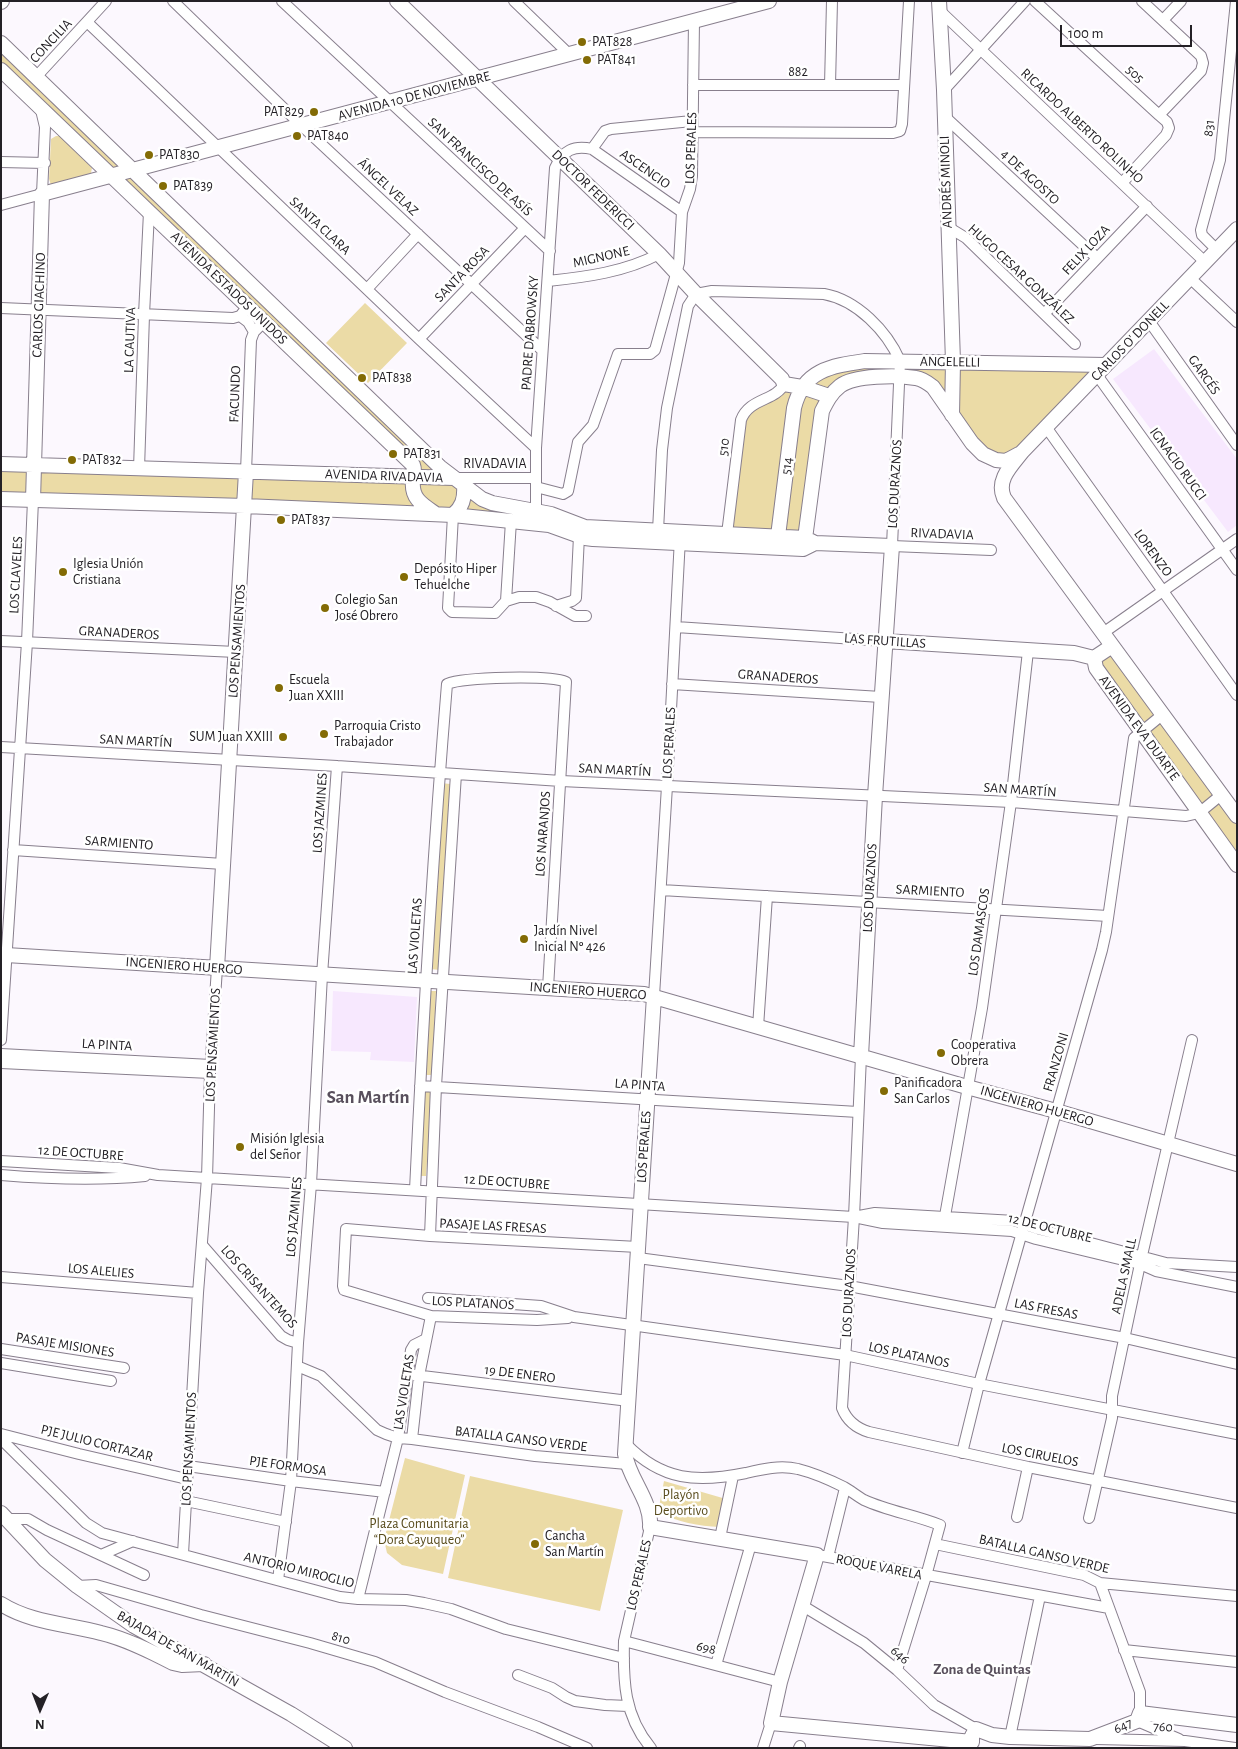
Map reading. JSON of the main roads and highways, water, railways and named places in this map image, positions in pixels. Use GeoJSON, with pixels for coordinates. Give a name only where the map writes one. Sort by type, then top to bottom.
{"type":"FeatureCollection","features":[{"type":"Feature","properties":{"kind":"main road","name":"DOCTOR FEDERICCI"},"geometry":{"type":"LineString","coordinates":[[397,1],[659,254],[696,294],[782,379],[784,384],[802,387]]}},
{"type":"Feature","properties":{"kind":"main road","name":"AVENIDA 10 DE NOVIEMBRE"},"geometry":{"type":"LineString","coordinates":[[42,194],[694,21],[731,6],[769,1]]}},
{"type":"Feature","properties":{"kind":"main road","name":"ANDRÉS MINOLI"},"geometry":{"type":"LineString","coordinates":[[939,6],[944,90],[953,362],[952,415]]}},
{"type":"Feature","properties":{"kind":"main road","name":"AVENIDA ESTADOS UNIDOS"},"geometry":{"type":"LineString","coordinates":[[1,43],[440,467],[459,482]]}},
{"type":"Feature","properties":{"kind":"main road","name":"AVENIDA ESTADOS UNIDOS"},"geometry":{"type":"LineString","coordinates":[[1,70],[149,212],[259,327],[413,465],[415,469],[412,487],[414,494],[418,502],[436,514]]}},
{"type":"Feature","properties":{"kind":"main road","name":"CARLOS GIACHINO"},"geometry":{"type":"LineString","coordinates":[[33,500],[42,194]]}},
{"type":"Feature","properties":{"kind":"main road","name":"CARLOS O' DONELL"},"geometry":{"type":"LineString","coordinates":[[1022,452],[1237,229]]}},
{"type":"Feature","properties":{"kind":"main road"},"geometry":{"type":"LineString","coordinates":[[244,311],[260,292]]}},
{"type":"Feature","properties":{"kind":"main road"},"geometry":{"type":"LineString","coordinates":[[259,327],[277,309]]}},
{"type":"Feature","properties":{"kind":"main road","name":"ANGELELLI"},"geometry":{"type":"LineString","coordinates":[[802,387],[810,377],[827,369],[865,361],[953,362],[1102,370]]}},
{"type":"Feature","properties":{"kind":"main road","name":"ANGELELLI"},"geometry":{"type":"LineString","coordinates":[[829,396],[841,385],[855,380],[871,377],[917,378],[926,381],[932,387],[976,449],[989,458],[1006,461],[1022,452]]}},
{"type":"Feature","properties":{"kind":"main road"},"geometry":{"type":"LineString","coordinates":[[802,387],[829,396]]}},
{"type":"Feature","properties":{"kind":"main road","name":"514"},"geometry":{"type":"LineString","coordinates":[[777,542],[794,408],[802,387]]}},
{"type":"Feature","properties":{"kind":"main road","name":"514"},"geometry":{"type":"LineString","coordinates":[[808,543],[822,411],[829,396]]}},
{"type":"Feature","properties":{"kind":"main road"},"geometry":{"type":"LineString","coordinates":[[1022,452],[1007,472],[1001,484],[1004,498],[1112,646]]}},
{"type":"Feature","properties":{"kind":"main road","name":"AVENIDA RIVADAVIA"},"geometry":{"type":"LineString","coordinates":[[1,464],[414,477],[459,482]]}},
{"type":"Feature","properties":{"kind":"main road","name":"LOS PENSAMIENTOS"},"geometry":{"type":"LineString","coordinates":[[217,968],[246,472]]}},
{"type":"Feature","properties":{"kind":"main road"},"geometry":{"type":"LineString","coordinates":[[459,482],[492,504],[563,517],[585,527],[658,531],[680,537],[808,543]]}},
{"type":"Feature","properties":{"kind":"main road"},"geometry":{"type":"LineString","coordinates":[[452,515],[459,510],[465,495],[459,482]]}},
{"type":"Feature","properties":{"kind":"main road"},"geometry":{"type":"LineString","coordinates":[[1,499],[436,514],[549,525],[594,539],[727,534],[757,536],[777,542]]}},
{"type":"Feature","properties":{"kind":"main road"},"geometry":{"type":"LineString","coordinates":[[757,536],[775,524],[780,514]]}},
{"type":"Feature","properties":{"kind":"main road","name":"LOS DURAZNOS"},"geometry":{"type":"LineString","coordinates":[[808,543],[892,546],[881,697],[861,1056]]}},
{"type":"Feature","properties":{"kind":"main road","name":"LAS FRUTILLAS"},"geometry":{"type":"LineString","coordinates":[[885,641],[1074,653],[1094,658]]}},
{"type":"Feature","properties":{"kind":"main road","name":"AVENIDA EVA DUARTE"},"geometry":{"type":"LineString","coordinates":[[1236,812],[1221,795],[1112,646],[1094,658],[1096,668],[1237,865]]}},
{"type":"Feature","properties":{"kind":"main road","name":"INGENIERO HUERGO"},"geometry":{"type":"LineString","coordinates":[[3,954],[654,996],[1237,1164]]}},
{"type":"Feature","properties":{"kind":"main road","name":"LOS PERALES"},"geometry":{"type":"LineString","coordinates":[[650,1527],[648,1511],[627,1464],[626,1444],[654,996]]}},
{"type":"Feature","properties":{"kind":"main road","name":"BAJADA DE SAN MARTÍN"},"geometry":{"type":"LineString","coordinates":[[4,1516],[45,1560],[77,1586],[134,1626],[291,1714],[345,1748]]}},
{"type":"Feature","properties":{"kind":"main road","name":"ROQUE VARELA"},"geometry":{"type":"LineString","coordinates":[[650,1527],[822,1556],[803,1606],[780,1682],[770,1723]]}},
{"type":"Feature","properties":{"kind":"main road"},"geometry":{"type":"LineString","coordinates":[[1,1604],[24,1616],[101,1632],[173,1663],[182,1665],[204,1664]]}},
{"type":"Feature","properties":{"kind":"main road","name":"647"},"geometry":{"type":"LineString","coordinates":[[770,1723],[973,1740],[992,1735],[1090,1738],[1138,1717],[1237,1725]]}},
{"type":"Feature","properties":{"kind":"place","name":"PAT828"},"geometry":{"type":"Point","coordinates":[582,42]}},
{"type":"Feature","properties":{"kind":"place","name":"PAT841"},"geometry":{"type":"Point","coordinates":[587,60]}},
{"type":"Feature","properties":{"kind":"place","name":"PAT829"},"geometry":{"type":"Point","coordinates":[314,112]}},
{"type":"Feature","properties":{"kind":"place","name":"PAT840"},"geometry":{"type":"Point","coordinates":[297,136]}},
{"type":"Feature","properties":{"kind":"place","name":"PAT830"},"geometry":{"type":"Point","coordinates":[149,155]}},
{"type":"Feature","properties":{"kind":"place","name":"PAT839"},"geometry":{"type":"Point","coordinates":[163,186]}},
{"type":"Feature","properties":{"kind":"place","name":"PAT838"},"geometry":{"type":"Point","coordinates":[362,378]}},
{"type":"Feature","properties":{"kind":"place","name":"PAT831"},"geometry":{"type":"Point","coordinates":[393,454]}},
{"type":"Feature","properties":{"kind":"place","name":"PAT832"},"geometry":{"type":"Point","coordinates":[72,460]}},
{"type":"Feature","properties":{"kind":"place","name":"PAT837"},"geometry":{"type":"Point","coordinates":[281,520]}},
{"type":"Feature","properties":{"kind":"place","name":"Iglesia Unión Cristiana"},"geometry":{"type":"Point","coordinates":[63,572]}},
{"type":"Feature","properties":{"kind":"place","name":"Depósito Hiper Tehuelche"},"geometry":{"type":"Point","coordinates":[404,577]}},
{"type":"Feature","properties":{"kind":"place","name":"Colegio San José Obrero"},"geometry":{"type":"Point","coordinates":[325,608]}},
{"type":"Feature","properties":{"kind":"place","name":"Escuela Juan XXIII"},"geometry":{"type":"Point","coordinates":[279,688]}},
{"type":"Feature","properties":{"kind":"place","name":"Parroquia Cristo Trabajador"},"geometry":{"type":"Point","coordinates":[324,734]}},
{"type":"Feature","properties":{"kind":"place","name":"SUM Juan XXIII"},"geometry":{"type":"Point","coordinates":[283,737]}},
{"type":"Feature","properties":{"kind":"place","name":"Jardín Nivel Inicial Nº 426"},"geometry":{"type":"Point","coordinates":[524,939]}},
{"type":"Feature","properties":{"kind":"place","name":"Cooperativa Obrera"},"geometry":{"type":"Point","coordinates":[941,1053]}},
{"type":"Feature","properties":{"kind":"place","name":"Panificadora San Carlos"},"geometry":{"type":"Point","coordinates":[884,1091]}},
{"type":"Feature","properties":{"kind":"place","name":"Misión Iglesia del Señor"},"geometry":{"type":"Point","coordinates":[240,1147]}},
{"type":"Feature","properties":{"kind":"place","name":"Cancha San Martín"},"geometry":{"type":"Point","coordinates":[535,1544]}},
{"type":"Feature","properties":{"kind":"district","name":"San Martín"},"geometry":{"type":"Point","coordinates":[368,1097]}},
{"type":"Feature","properties":{"kind":"district","name":"Zona de Quintas"},"geometry":{"type":"Point","coordinates":[982,1669]}},
{"type":"Feature","properties":{"kind":"park label","name":"Playón Deportivo"},"geometry":{"type":"Point","coordinates":[681,1504]}},
{"type":"Feature","properties":{"kind":"park label","name":"Plaza Comunitaria “Dora Cayuqueo”"},"geometry":{"type":"Point","coordinates":[419,1532]}}]}
